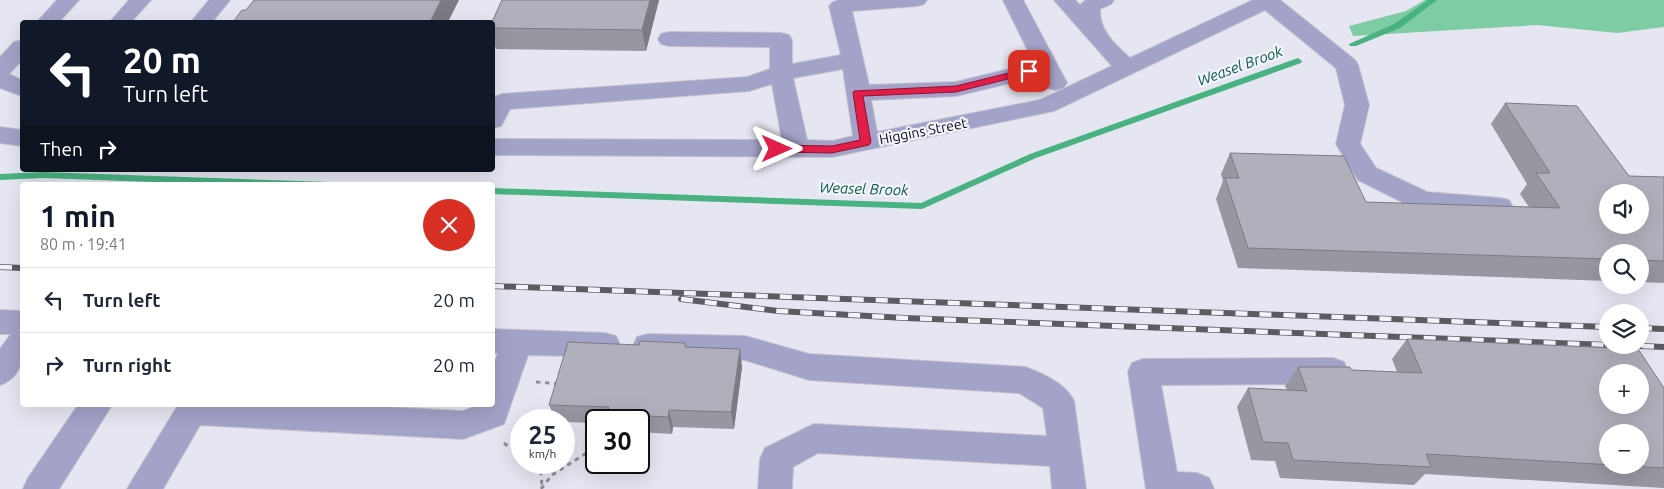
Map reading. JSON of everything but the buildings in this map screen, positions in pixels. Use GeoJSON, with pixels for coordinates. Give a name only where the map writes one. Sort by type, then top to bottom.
{"type":"FeatureCollection","features":[{"type":"Feature","properties":{"kind":"street"},"geometry":{"type":"LineString","coordinates":[[49,20],[69,0]]}},
{"type":"Feature","properties":{"kind":"street"},"geometry":{"type":"LineString","coordinates":[[122,20],[141,0]]}},
{"type":"Feature","properties":{"kind":"street"},"geometry":{"type":"LineString","coordinates":[[202,20],[220,0]]}},
{"type":"Feature","properties":{"kind":"street"},"geometry":{"type":"LineString","coordinates":[[866,142],[853,60],[840,6],[917,0]]}},
{"type":"Feature","properties":{"kind":"street"},"geometry":{"type":"LineString","coordinates":[[1012,0],[1063,98]]}},
{"type":"Feature","properties":{"kind":"street"},"geometry":{"type":"LineString","coordinates":[[1064,0],[1126,68]]}},
{"type":"Feature","properties":{"kind":"street"},"geometry":{"type":"LineString","coordinates":[[1094,32],[1088,16],[1090,6],[1104,0]]}},
{"type":"Feature","properties":{"kind":"street"},"geometry":{"type":"LineString","coordinates":[[1268,1],[1347,65],[1357,104],[1348,144],[1366,174],[1423,201],[1500,207]]}},
{"type":"Feature","properties":{"kind":"street","name":"Higgins Street"},"geometry":{"type":"LineString","coordinates":[[495,147],[832,149],[1046,106],[1268,1]]}},
{"type":"Feature","properties":{"kind":"street"},"geometry":{"type":"LineString","coordinates":[[669,39],[781,40],[781,73],[796,149]]}},
{"type":"Feature","properties":{"kind":"street"},"geometry":{"type":"LineString","coordinates":[[0,70],[20,49]]}},
{"type":"Feature","properties":{"kind":"street"},"geometry":{"type":"LineString","coordinates":[[495,115],[502,102],[749,84],[781,73],[853,60]]}},
{"type":"Feature","properties":{"kind":"street"},"geometry":{"type":"LineString","coordinates":[[858,93],[956,89],[1047,67]]}},
{"type":"Feature","properties":{"kind":"street"},"geometry":{"type":"LineString","coordinates":[[0,79],[20,88]]}},
{"type":"Feature","properties":{"kind":"street"},"geometry":{"type":"LineString","coordinates":[[0,322],[20,323]]}},
{"type":"Feature","properties":{"kind":"street"},"geometry":{"type":"LineString","coordinates":[[495,402],[505,342],[745,348],[809,367],[1026,380],[1058,401],[1069,489]]}},
{"type":"Feature","properties":{"kind":"street"},"geometry":{"type":"LineString","coordinates":[[0,372],[20,346]]}},
{"type":"Feature","properties":{"kind":"street"},"geometry":{"type":"LineString","coordinates":[[1197,489],[1162,488],[1143,372],[1342,371]]}},
{"type":"Feature","properties":{"kind":"street"},"geometry":{"type":"LineString","coordinates":[[40,489],[95,407]]}},
{"type":"Feature","properties":{"kind":"street"},"geometry":{"type":"LineString","coordinates":[[144,489],[193,408],[463,425],[493,414],[494,407]]}},
{"type":"Feature","properties":{"kind":"street"},"geometry":{"type":"LineString","coordinates":[[775,489],[777,459],[814,438],[1065,452]]}},
{"type":"Feature","properties":{"kind":"path"},"geometry":{"type":"LineString","coordinates":[[559,393],[564,377]]}},
{"type":"Feature","properties":{"kind":"path"},"geometry":{"type":"LineString","coordinates":[[554,409],[556,402]]}},
{"type":"Feature","properties":{"kind":"path"},"geometry":{"type":"LineString","coordinates":[[542,487],[554,473],[585,457]]}},
{"type":"Feature","properties":{"kind":"path"},"geometry":{"type":"LineString","coordinates":[[541,474],[542,487]]}},
{"type":"Feature","properties":{"kind":"green space"},"geometry":{"type":"Polygon","coordinates":[[[1425,0],[1664,0],[1664,27],[1617,33],[1537,25],[1353,36],[1349,26],[1406,11],[1425,0]]]}},
{"type":"Feature","properties":{"kind":"waterway","name":"Weasel Brook"},"geometry":{"type":"LineString","coordinates":[[1353,44],[1397,26],[1433,0]]}},
{"type":"Feature","properties":{"kind":"waterway","name":"Weasel Brook"},"geometry":{"type":"LineString","coordinates":[[495,191],[922,206],[1033,156],[1298,61]]}},
{"type":"Feature","properties":{"kind":"waterway","name":"Weasel Brook"},"geometry":{"type":"LineString","coordinates":[[0,177],[43,175],[243,182]]}},
{"type":"Feature","properties":{"kind":"railway"},"geometry":{"type":"LineString","coordinates":[[0,267],[20,268]]}},
{"type":"Feature","properties":{"kind":"railway"},"geometry":{"type":"LineString","coordinates":[[495,286],[1599,327]]}},
{"type":"Feature","properties":{"kind":"railway"},"geometry":{"type":"LineString","coordinates":[[681,299],[778,311],[905,318],[1599,345]]}},
{"type":"Feature","properties":{"kind":"railway"},"geometry":{"type":"LineString","coordinates":[[1649,328],[1664,329]]}},
{"type":"Feature","properties":{"kind":"railway"},"geometry":{"type":"LineString","coordinates":[[1649,346],[1664,347]]}},
{"type":"Feature","properties":{"kind":"route"},"geometry":{"type":"LineString","coordinates":[[777,149],[832,149],[866,142],[858,93],[956,89],[1029,71]]}}]}
